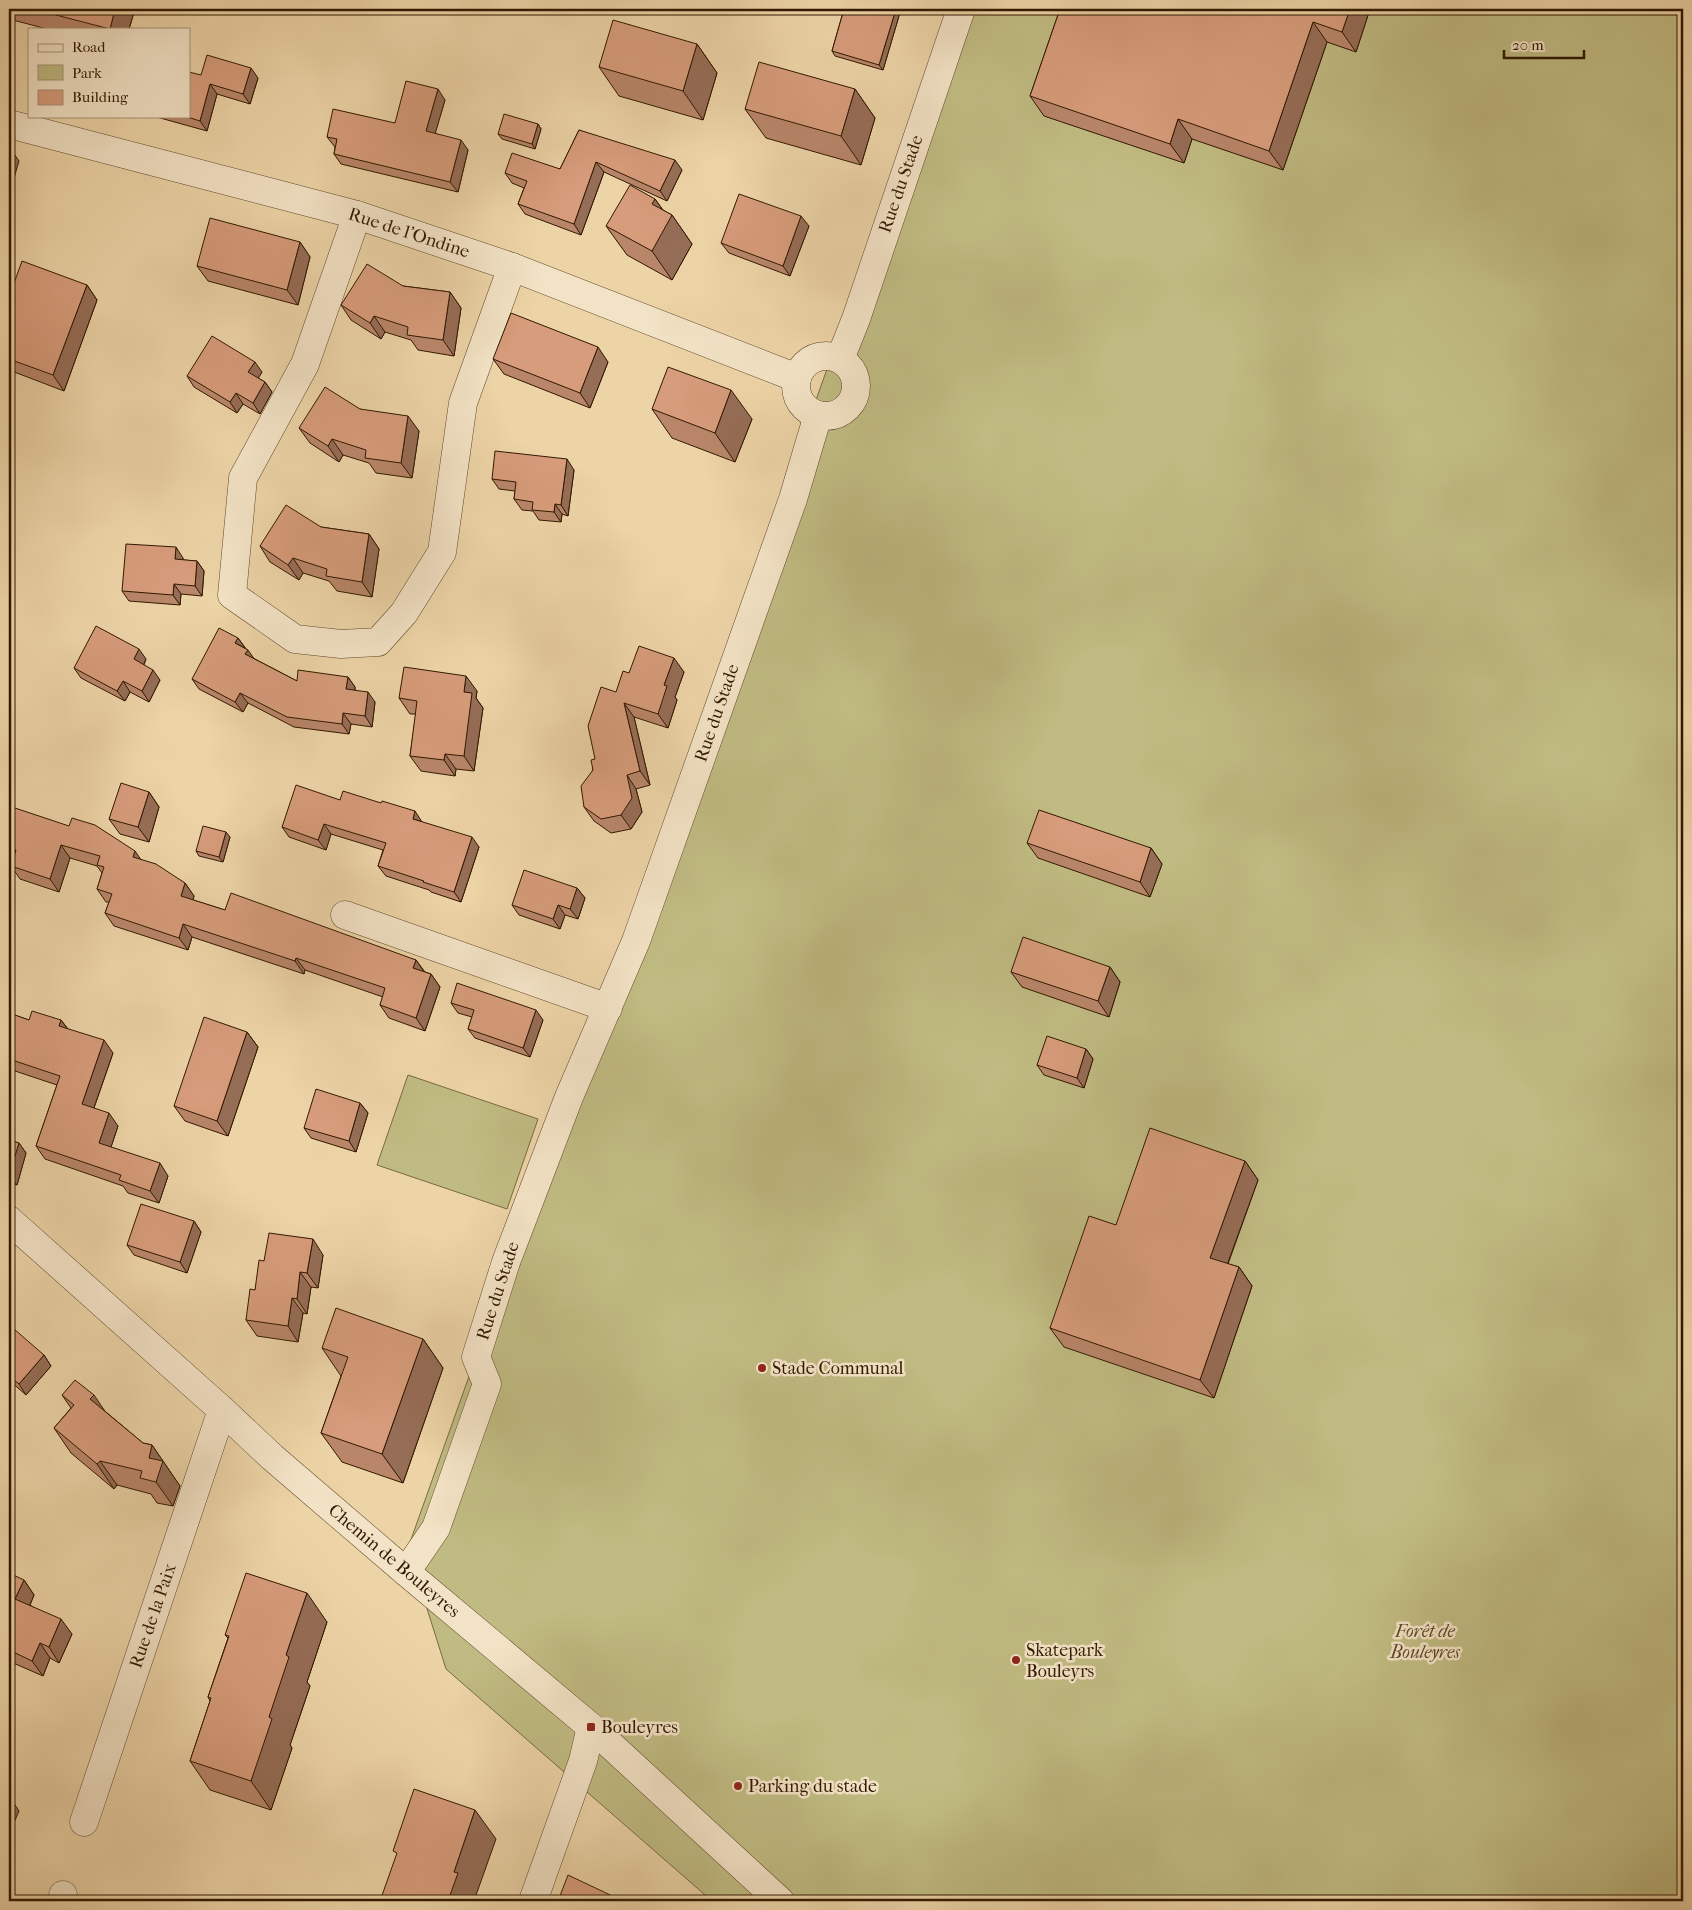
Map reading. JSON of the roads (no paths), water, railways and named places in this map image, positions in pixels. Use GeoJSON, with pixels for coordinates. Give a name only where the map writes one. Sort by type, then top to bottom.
{"type":"FeatureCollection","features":[{"type":"Feature","properties":{"kind":"street","name":"Rue du Stade"},"geometry":{"type":"LineString","coordinates":[[840,359],[856,319],[961,9]]}},
{"type":"Feature","properties":{"kind":"street","name":"Rue de l'Ondine"},"geometry":{"type":"LineString","coordinates":[[9,124],[357,215],[512,267],[797,378]]}},
{"type":"Feature","properties":{"kind":"street"},"geometry":{"type":"LineString","coordinates":[[357,215],[305,364],[243,478],[232,595],[295,639],[341,644],[378,642],[404,613],[442,552],[463,403],[512,267]]}},
{"type":"Feature","properties":{"kind":"street"},"geometry":{"type":"LineString","coordinates":[[830,356],[840,359],[847,364],[855,378],[857,386],[853,401],[848,408],[834,415],[818,415],[809,411],[798,396],[797,378],[802,368],[810,361],[819,357],[830,356]]}},
{"type":"Feature","properties":{"kind":"street","name":"Rue du Stade"},"geometry":{"type":"LineString","coordinates":[[406,1572],[436,1528],[487,1384],[476,1357],[506,1262],[569,1097],[636,941],[793,499],[818,415]]}},
{"type":"Feature","properties":{"kind":"street"},"geometry":{"type":"LineString","coordinates":[[345,915],[608,1008]]}},
{"type":"Feature","properties":{"kind":"street","name":"Chemin de Bouleyres"},"geometry":{"type":"LineString","coordinates":[[9,1220],[272,1457],[591,1727],[780,1901]]}},
{"type":"Feature","properties":{"kind":"street","name":"Rue de la Paix"},"geometry":{"type":"LineString","coordinates":[[84,1822],[222,1410]]}},
{"type":"Feature","properties":{"kind":"street"},"geometry":{"type":"LineString","coordinates":[[533,1901],[583,1761],[591,1727]]}},
{"type":"Feature","properties":{"kind":"place","name":"Stade Communal"},"geometry":{"type":"Point","coordinates":[762,1368]}},
{"type":"Feature","properties":{"kind":"place","name":"Skatepark Bouleyrs"},"geometry":{"type":"Point","coordinates":[1016,1660]}},
{"type":"Feature","properties":{"kind":"place","name":"Bouleyres"},"geometry":{"type":"Point","coordinates":[591,1727]}},
{"type":"Feature","properties":{"kind":"place","name":"Parking du stade"},"geometry":{"type":"Point","coordinates":[738,1786]}},
{"type":"Feature","properties":{"kind":"park label","name":"Forêt de Bouleyres"},"geometry":{"type":"Point","coordinates":[1425,1641]}}]}
